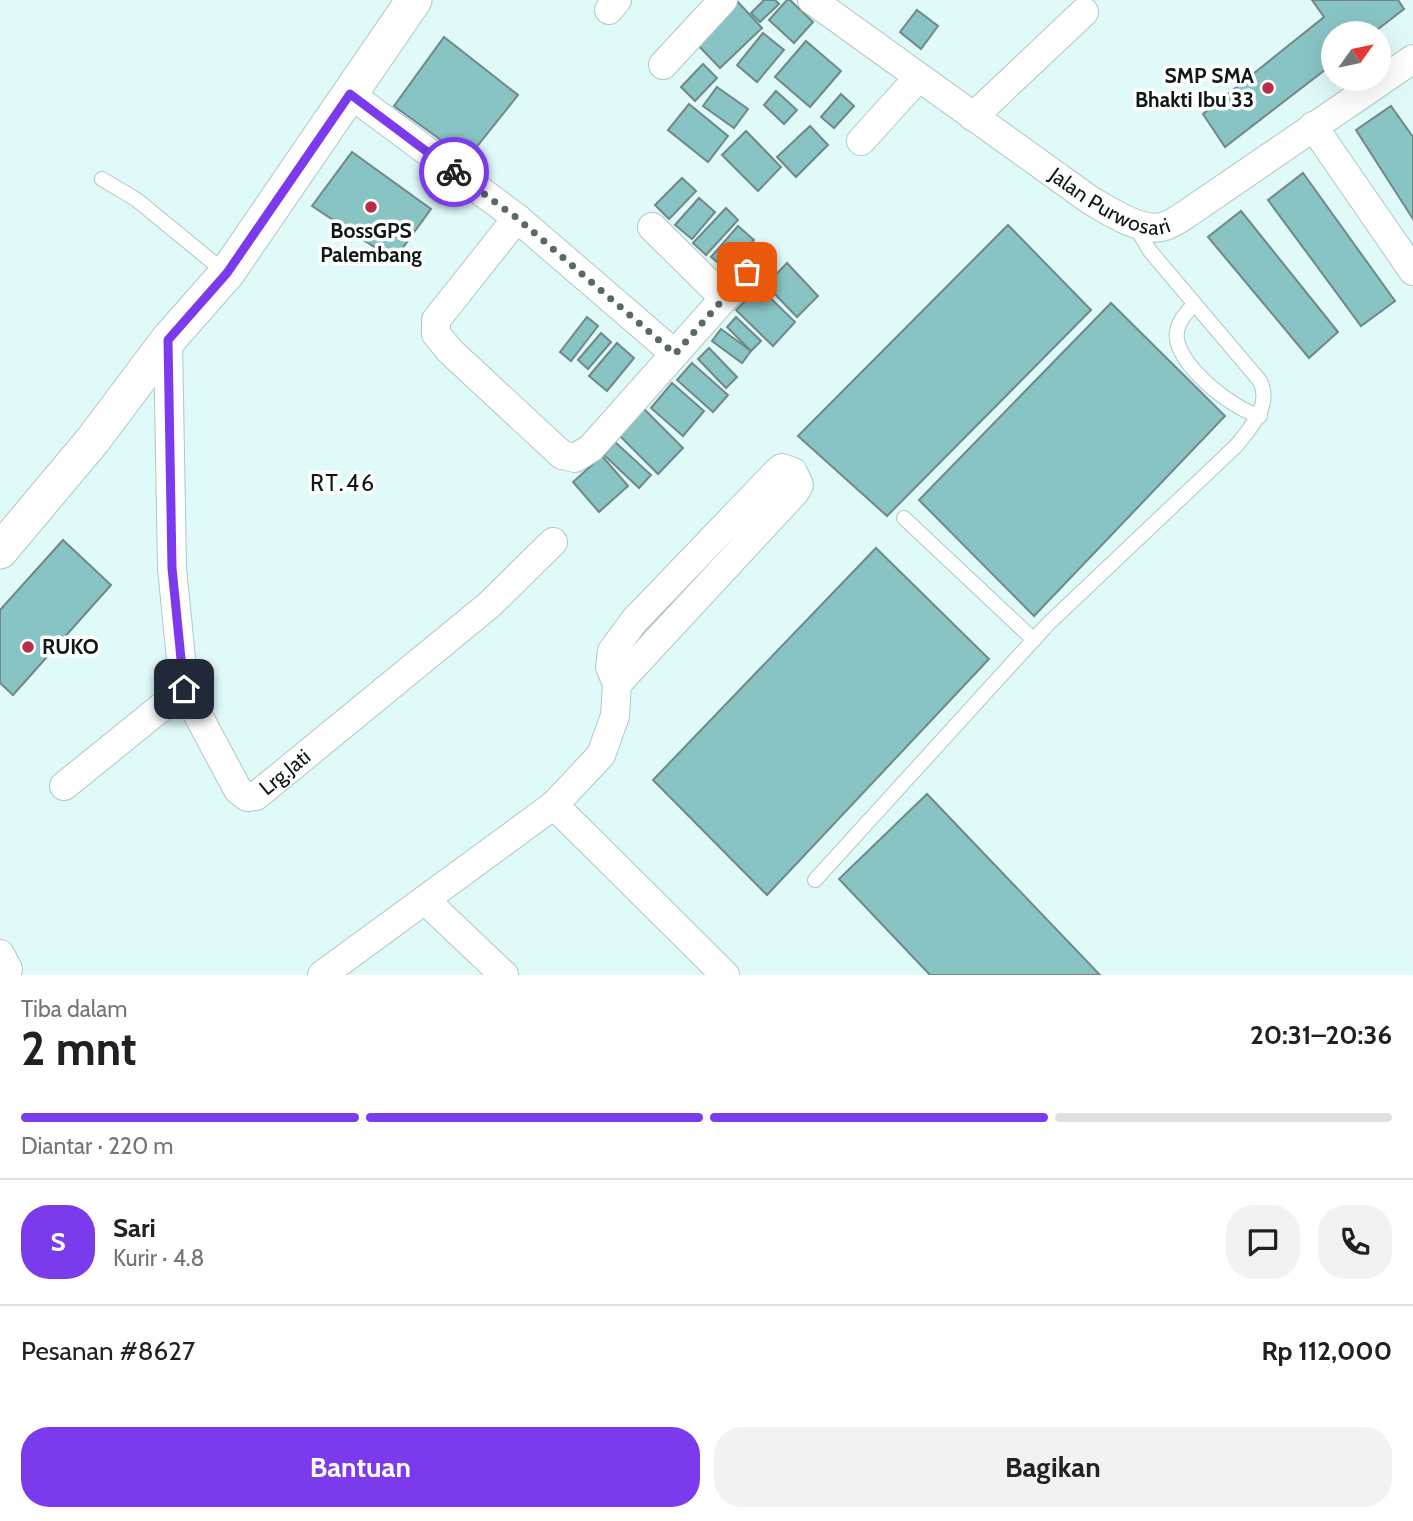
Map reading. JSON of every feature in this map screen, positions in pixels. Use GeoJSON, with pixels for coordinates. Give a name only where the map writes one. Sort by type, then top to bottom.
{"type":"FeatureCollection","features":[{"type":"Feature","properties":{"kind":"street"},"geometry":{"type":"LineString","coordinates":[[0,551],[93,440],[168,340],[227,273],[414,0]]}},
{"type":"Feature","properties":{"kind":"street"},"geometry":{"type":"LineString","coordinates":[[663,65],[723,0]]}},
{"type":"Feature","properties":{"kind":"street","name":"Jalan Purwosari"},"geometry":{"type":"LineString","coordinates":[[812,0],[1090,201],[1149,228],[1164,227],[1185,215],[1413,59]]}},
{"type":"Feature","properties":{"kind":"street"},"geometry":{"type":"LineString","coordinates":[[973,117],[1084,12]]}},
{"type":"Feature","properties":{"kind":"street"},"geometry":{"type":"LineString","coordinates":[[861,141],[918,78]]}},
{"type":"Feature","properties":{"kind":"street"},"geometry":{"type":"LineString","coordinates":[[350,94],[517,218],[675,354]]}},
{"type":"Feature","properties":{"kind":"street"},"geometry":{"type":"LineString","coordinates":[[1313,126],[1413,271]]}},
{"type":"Feature","properties":{"kind":"street"},"geometry":{"type":"LineString","coordinates":[[517,218],[436,320],[436,334],[451,352],[562,454],[575,457],[591,448],[760,259]]}},
{"type":"Feature","properties":{"kind":"street"},"geometry":{"type":"LineString","coordinates":[[652,227],[729,292]]}},
{"type":"Feature","properties":{"kind":"street","name":"Lrg.Jati"},"geometry":{"type":"LineString","coordinates":[[168,340],[172,568],[184,689],[238,790],[247,797],[256,796],[489,605],[554,542]]}},
{"type":"Feature","properties":{"kind":"street"},"geometry":{"type":"LineString","coordinates":[[323,975],[554,805],[601,755],[615,716],[617,684],[610,667],[612,651],[634,621],[777,472],[787,468],[793,472],[799,485],[795,492],[617,684]]}},
{"type":"Feature","properties":{"kind":"street"},"geometry":{"type":"LineString","coordinates":[[678,576],[699,596]]}},
{"type":"Feature","properties":{"kind":"street"},"geometry":{"type":"LineString","coordinates":[[64,786],[184,689]]}},
{"type":"Feature","properties":{"kind":"street"},"geometry":{"type":"LineString","coordinates":[[554,805],[725,975]]}},
{"type":"Feature","properties":{"kind":"street"},"geometry":{"type":"LineString","coordinates":[[425,900],[504,975]]}},
{"type":"Feature","properties":{"kind":"street"},"geometry":{"type":"LineString","coordinates":[[0,954],[8,969],[6,975]]}},
{"type":"Feature","properties":{"kind":"lane"},"geometry":{"type":"LineString","coordinates":[[102,179],[137,200],[227,273]]}},
{"type":"Feature","properties":{"kind":"lane"},"geometry":{"type":"LineString","coordinates":[[815,880],[1034,640],[1236,446],[1260,416],[1265,390],[1260,381],[1150,251],[1133,222]]}},
{"type":"Feature","properties":{"kind":"lane"},"geometry":{"type":"LineString","coordinates":[[1195,304],[1184,314],[1176,332],[1182,356],[1220,395],[1248,414],[1260,416]]}},
{"type":"Feature","properties":{"kind":"lane"},"geometry":{"type":"LineString","coordinates":[[904,518],[1034,640]]}},
{"type":"Feature","properties":{"kind":"building"},"geometry":{"type":"Polygon","coordinates":[[[764,0],[775,0],[779,4],[760,22],[751,13],[764,0]]]}},
{"type":"Feature","properties":{"kind":"building"},"geometry":{"type":"Polygon","coordinates":[[[787,0],[813,22],[794,43],[769,20],[787,0]]]}},
{"type":"Feature","properties":{"kind":"building","name":"SMP SMA Bhakti Ibu 33"},"geometry":{"type":"Polygon","coordinates":[[[1312,0],[1398,0],[1404,9],[1388,21],[1321,21],[1321,73],[1225,147],[1203,114],[1324,17],[1312,0]]]}},
{"type":"Feature","properties":{"kind":"building"},"geometry":{"type":"Polygon","coordinates":[[[737,1],[762,28],[720,68],[694,41],[737,1]]]}},
{"type":"Feature","properties":{"kind":"building"},"geometry":{"type":"Polygon","coordinates":[[[917,10],[938,26],[921,49],[900,32],[917,10]]]}},
{"type":"Feature","properties":{"kind":"building"},"geometry":{"type":"Polygon","coordinates":[[[763,33],[784,50],[757,82],[737,65],[763,33]]]}},
{"type":"Feature","properties":{"kind":"building"},"geometry":{"type":"Polygon","coordinates":[[[444,37],[518,95],[467,159],[394,106],[444,37]]]}},
{"type":"Feature","properties":{"kind":"building"},"geometry":{"type":"Polygon","coordinates":[[[806,41],[841,71],[810,107],[775,77],[806,41]]]}},
{"type":"Feature","properties":{"kind":"building"},"geometry":{"type":"Polygon","coordinates":[[[703,64],[717,78],[695,101],[681,87],[703,64]]]}},
{"type":"Feature","properties":{"kind":"building"},"geometry":{"type":"Polygon","coordinates":[[[717,87],[748,109],[734,128],[703,106],[717,87]]]}},
{"type":"Feature","properties":{"kind":"building"},"geometry":{"type":"Polygon","coordinates":[[[776,91],[797,110],[784,124],[764,105],[776,91]]]}},
{"type":"Feature","properties":{"kind":"building"},"geometry":{"type":"Polygon","coordinates":[[[841,94],[854,106],[834,128],[821,117],[841,94]]]}},
{"type":"Feature","properties":{"kind":"building"},"geometry":{"type":"Polygon","coordinates":[[[689,104],[728,136],[708,162],[668,130],[689,104]]]}},
{"type":"Feature","properties":{"kind":"building"},"geometry":{"type":"Polygon","coordinates":[[[1391,106],[1413,137],[1413,219],[1356,130],[1391,106]]]}},
{"type":"Feature","properties":{"kind":"building"},"geometry":{"type":"Polygon","coordinates":[[[810,126],[828,145],[796,177],[777,157],[810,126]]]}},
{"type":"Feature","properties":{"kind":"building"},"geometry":{"type":"Polygon","coordinates":[[[746,131],[781,167],[758,191],[722,155],[746,131]]]}},
{"type":"Feature","properties":{"kind":"building","name":"BossGPS Palembang"},"geometry":{"type":"Polygon","coordinates":[[[352,152],[431,209],[394,260],[312,206],[352,152]]]}},
{"type":"Feature","properties":{"kind":"building"},"geometry":{"type":"Polygon","coordinates":[[[1303,173],[1395,301],[1361,326],[1268,200],[1303,173]]]}},
{"type":"Feature","properties":{"kind":"building"},"geometry":{"type":"Polygon","coordinates":[[[682,178],[696,191],[669,219],[655,205],[682,178]]]}},
{"type":"Feature","properties":{"kind":"building"},"geometry":{"type":"Polygon","coordinates":[[[699,198],[715,212],[692,239],[675,225],[699,198]]]}},
{"type":"Feature","properties":{"kind":"building"},"geometry":{"type":"Polygon","coordinates":[[[726,208],[738,220],[706,255],[693,243],[726,208]]]}},
{"type":"Feature","properties":{"kind":"building"},"geometry":{"type":"Polygon","coordinates":[[[1241,211],[1338,332],[1309,358],[1208,237],[1241,211]]]}},
{"type":"Feature","properties":{"kind":"building"},"geometry":{"type":"Polygon","coordinates":[[[1008,225],[1091,310],[887,516],[798,436],[1008,225]]]}},
{"type":"Feature","properties":{"kind":"building"},"geometry":{"type":"Polygon","coordinates":[[[738,226],[754,240],[727,270],[711,257],[738,226]]]}},
{"type":"Feature","properties":{"kind":"building"},"geometry":{"type":"Polygon","coordinates":[[[787,263],[818,296],[797,317],[766,285],[787,263]]]}},
{"type":"Feature","properties":{"kind":"building"},"geometry":{"type":"Polygon","coordinates":[[[759,287],[795,322],[773,346],[736,310],[759,287]]]}},
{"type":"Feature","properties":{"kind":"building"},"geometry":{"type":"Polygon","coordinates":[[[1111,303],[1225,416],[1034,616],[919,500],[1111,303]]]}},
{"type":"Feature","properties":{"kind":"building"},"geometry":{"type":"Polygon","coordinates":[[[587,317],[598,326],[571,361],[560,352],[587,317]]]}},
{"type":"Feature","properties":{"kind":"building"},"geometry":{"type":"Polygon","coordinates":[[[736,317],[761,341],[751,351],[727,327],[736,317]]]}},
{"type":"Feature","properties":{"kind":"building"},"geometry":{"type":"Polygon","coordinates":[[[721,329],[751,351],[742,363],[712,341],[721,329]]]}},
{"type":"Feature","properties":{"kind":"building"},"geometry":{"type":"Polygon","coordinates":[[[601,333],[611,342],[588,369],[578,360],[601,333]]]}},
{"type":"Feature","properties":{"kind":"building"},"geometry":{"type":"Polygon","coordinates":[[[617,343],[634,358],[607,391],[589,376],[617,343]]]}},
{"type":"Feature","properties":{"kind":"building"},"geometry":{"type":"Polygon","coordinates":[[[709,348],[737,377],[726,388],[698,359],[709,348]]]}},
{"type":"Feature","properties":{"kind":"building"},"geometry":{"type":"Polygon","coordinates":[[[692,363],[728,395],[713,412],[677,380],[692,363]]]}},
{"type":"Feature","properties":{"kind":"building"},"geometry":{"type":"Polygon","coordinates":[[[672,383],[704,411],[683,436],[651,408],[672,383]]]}},
{"type":"Feature","properties":{"kind":"building"},"geometry":{"type":"Polygon","coordinates":[[[644,409],[683,448],[658,474],[619,435],[644,409]]]}},
{"type":"Feature","properties":{"kind":"building"},"geometry":{"type":"Polygon","coordinates":[[[615,442],[651,475],[639,488],[604,455],[615,442]]]}},
{"type":"Feature","properties":{"kind":"building"},"geometry":{"type":"Polygon","coordinates":[[[602,456],[628,486],[599,512],[573,482],[602,456]]]}},
{"type":"Feature","properties":{"kind":"building","name":"RUKO"},"geometry":{"type":"Polygon","coordinates":[[[63,540],[111,585],[13,695],[0,683],[0,610],[63,540]]]}},
{"type":"Feature","properties":{"kind":"building"},"geometry":{"type":"Polygon","coordinates":[[[876,548],[989,659],[767,895],[653,780],[876,548]]]}},
{"type":"Feature","properties":{"kind":"building"},"geometry":{"type":"Polygon","coordinates":[[[927,794],[1100,975],[930,975],[839,879],[927,794]]]}},
{"type":"Feature","properties":{"kind":"way so far"},"geometry":{"type":"LineString","coordinates":[[454,172],[517,218],[675,354],[747,272]]}},
{"type":"Feature","properties":{"kind":"place","name":"SMP SMA Bhakti Ibu 33"},"geometry":{"type":"Point","coordinates":[1268,88]}},
{"type":"Feature","properties":{"kind":"place","name":"BossGPS Palembang"},"geometry":{"type":"Point","coordinates":[371,207]}},
{"type":"Feature","properties":{"kind":"place","name":"RUKO"},"geometry":{"type":"Point","coordinates":[28,647]}},
{"type":"Feature","properties":{"kind":"district","name":"RT.46"},"geometry":{"type":"Point","coordinates":[343,483]}},
{"type":"Feature","properties":{"kind":"route"},"geometry":{"type":"LineString","coordinates":[[184,689],[172,568],[168,340],[227,273],[350,94],[454,172]]}}]}
